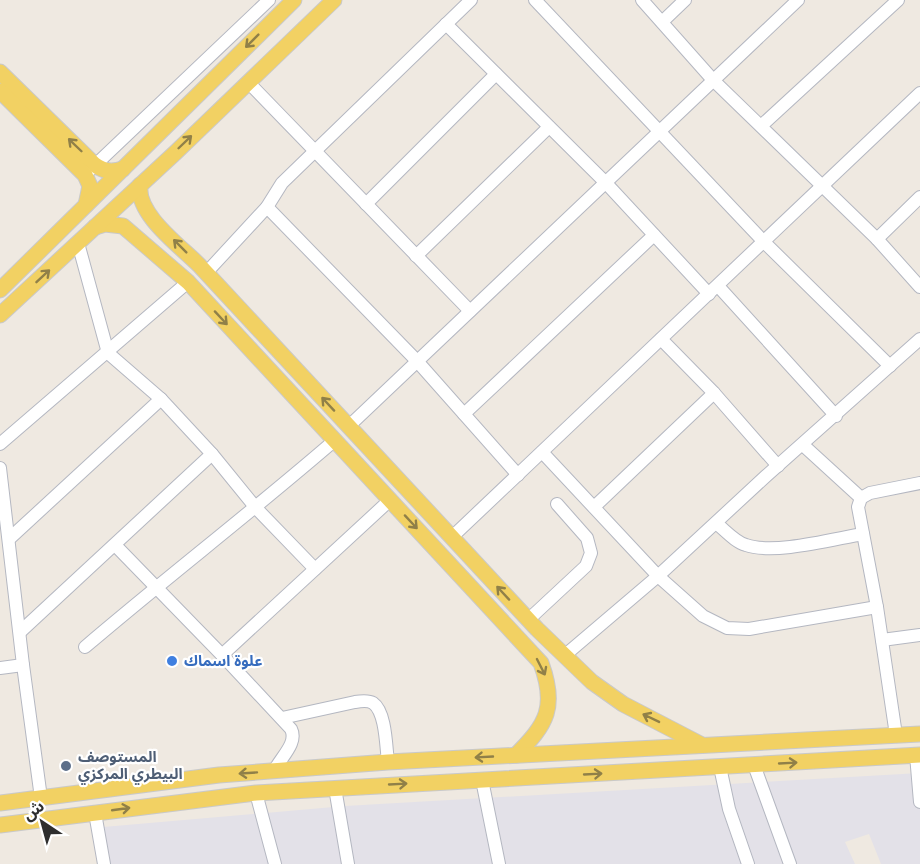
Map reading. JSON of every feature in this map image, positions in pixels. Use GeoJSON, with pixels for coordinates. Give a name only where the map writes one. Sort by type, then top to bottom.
{"type":"FeatureCollection","features":[{"type":"Feature","properties":{"kind":"main road"},"geometry":{"type":"LineString","coordinates":[[0,290],[294,0]]}},
{"type":"Feature","properties":{"kind":"main road"},"geometry":{"type":"LineString","coordinates":[[0,315],[158,169],[334,0]]}},
{"type":"Feature","properties":{"kind":"main road"},"geometry":{"type":"LineString","coordinates":[[0,72],[90,170],[90,186],[86,205]]}},
{"type":"Feature","properties":{"kind":"main road"},"geometry":{"type":"LineString","coordinates":[[0,91],[90,170],[111,172],[123,169]]}},
{"type":"Feature","properties":{"kind":"main road"},"geometry":{"type":"LineString","coordinates":[[140,153],[150,152],[155,155],[159,163],[158,169]]}},
{"type":"Feature","properties":{"kind":"main road"},"geometry":{"type":"LineString","coordinates":[[140,185],[141,200],[152,218],[207,273],[532,625],[592,682],[623,704],[702,745]]}},
{"type":"Feature","properties":{"kind":"main road"},"geometry":{"type":"LineString","coordinates":[[95,226],[105,224],[123,226],[188,282],[541,663],[547,680],[548,698],[545,716],[538,733],[516,755]]}},
{"type":"Feature","properties":{"kind":"main road"},"geometry":{"type":"LineString","coordinates":[[57,234],[56,241],[67,251],[75,245]]}},
{"type":"Feature","properties":{"kind":"main road"},"geometry":{"type":"LineString","coordinates":[[365,473],[380,460]]}},
{"type":"Feature","properties":{"kind":"main road"},"geometry":{"type":"LineString","coordinates":[[522,642],[532,625]]}},
{"type":"Feature","properties":{"kind":"main road"},"geometry":{"type":"LineString","coordinates":[[0,803],[219,775],[388,762],[920,734]]}},
{"type":"Feature","properties":{"kind":"main road"},"geometry":{"type":"LineString","coordinates":[[873,736],[873,758]]}},
{"type":"Feature","properties":{"kind":"main road"},"geometry":{"type":"LineString","coordinates":[[0,825],[256,794],[918,755]]}},
{"type":"Feature","properties":{"kind":"main road"},"geometry":{"type":"LineString","coordinates":[[366,764],[368,786]]}},
{"type":"Feature","properties":{"kind":"street"},"geometry":{"type":"LineString","coordinates":[[90,170],[269,0]]}},
{"type":"Feature","properties":{"kind":"street"},"geometry":{"type":"LineString","coordinates":[[207,273],[267,207],[282,183],[471,0]]}},
{"type":"Feature","properties":{"kind":"street"},"geometry":{"type":"LineString","coordinates":[[536,0],[764,242],[890,366]]}},
{"type":"Feature","properties":{"kind":"street"},"geometry":{"type":"LineString","coordinates":[[642,0],[713,80],[877,239],[920,287]]}},
{"type":"Feature","properties":{"kind":"street"},"geometry":{"type":"LineString","coordinates":[[662,22],[686,0]]}},
{"type":"Feature","properties":{"kind":"street"},"geometry":{"type":"LineString","coordinates":[[349,426],[798,0]]}},
{"type":"Feature","properties":{"kind":"street"},"geometry":{"type":"LineString","coordinates":[[761,126],[898,0]]}},
{"type":"Feature","properties":{"kind":"street"},"geometry":{"type":"LineString","coordinates":[[446,24],[606,182],[654,235],[713,290],[836,416]]}},
{"type":"Feature","properties":{"kind":"street"},"geometry":{"type":"LineString","coordinates":[[366,204],[496,74]]}},
{"type":"Feature","properties":{"kind":"street"},"geometry":{"type":"LineString","coordinates":[[248,82],[470,311]]}},
{"type":"Feature","properties":{"kind":"street"},"geometry":{"type":"LineString","coordinates":[[452,537],[920,93]]}},
{"type":"Feature","properties":{"kind":"street"},"geometry":{"type":"LineString","coordinates":[[416,256],[549,127]]}},
{"type":"Feature","properties":{"kind":"street"},"geometry":{"type":"LineString","coordinates":[[877,239],[920,197]]}},
{"type":"Feature","properties":{"kind":"street"},"geometry":{"type":"LineString","coordinates":[[267,207],[417,361],[518,475]]}},
{"type":"Feature","properties":{"kind":"street"},"geometry":{"type":"LineString","coordinates":[[464,414],[654,235]]}},
{"type":"Feature","properties":{"kind":"street"},"geometry":{"type":"LineString","coordinates":[[75,245],[108,353],[161,399],[212,454],[256,508],[315,569]]}},
{"type":"Feature","properties":{"kind":"street"},"geometry":{"type":"LineString","coordinates":[[0,444],[188,282]]}},
{"type":"Feature","properties":{"kind":"street"},"geometry":{"type":"LineString","coordinates":[[661,339],[714,393],[778,466]]}},
{"type":"Feature","properties":{"kind":"street"},"geometry":{"type":"LineString","coordinates":[[564,656],[658,576],[920,339]]}},
{"type":"Feature","properties":{"kind":"street"},"geometry":{"type":"LineString","coordinates":[[594,507],[714,393]]}},
{"type":"Feature","properties":{"kind":"street"},"geometry":{"type":"LineString","coordinates":[[9,539],[161,399]]}},
{"type":"Feature","properties":{"kind":"street"},"geometry":{"type":"LineString","coordinates":[[85,647],[156,586],[256,508],[335,440]]}},
{"type":"Feature","properties":{"kind":"street"},"geometry":{"type":"LineString","coordinates":[[802,445],[861,498]]}},
{"type":"Feature","properties":{"kind":"street"},"geometry":{"type":"LineString","coordinates":[[542,452],[658,576],[703,616],[727,628],[749,629],[877,607]]}},
{"type":"Feature","properties":{"kind":"street"},"geometry":{"type":"LineString","coordinates":[[20,632],[212,454]]}},
{"type":"Feature","properties":{"kind":"street"},"geometry":{"type":"LineString","coordinates":[[0,468],[41,798]]}},
{"type":"Feature","properties":{"kind":"street"},"geometry":{"type":"LineString","coordinates":[[896,735],[877,607],[858,507],[861,498],[870,493],[920,483]]}},
{"type":"Feature","properties":{"kind":"street"},"geometry":{"type":"LineString","coordinates":[[222,655],[390,500]]}},
{"type":"Feature","properties":{"kind":"street"},"geometry":{"type":"LineString","coordinates":[[532,625],[586,566],[591,553],[587,538],[557,504]]}},
{"type":"Feature","properties":{"kind":"street"},"geometry":{"type":"LineString","coordinates":[[716,523],[743,544],[756,548],[779,548],[863,534]]}},
{"type":"Feature","properties":{"kind":"street"},"geometry":{"type":"LineString","coordinates":[[115,545],[282,718],[292,732],[294,738],[274,771]]}},
{"type":"Feature","properties":{"kind":"street"},"geometry":{"type":"LineString","coordinates":[[0,584],[14,582]]}},
{"type":"Feature","properties":{"kind":"street"},"geometry":{"type":"LineString","coordinates":[[882,640],[920,635]]}},
{"type":"Feature","properties":{"kind":"street"},"geometry":{"type":"LineString","coordinates":[[0,668],[23,665]]}},
{"type":"Feature","properties":{"kind":"street"},"geometry":{"type":"LineString","coordinates":[[282,718],[366,700],[379,709],[382,717],[388,762]]}},
{"type":"Feature","properties":{"kind":"street"},"geometry":{"type":"LineString","coordinates":[[918,755],[920,802]]}},
{"type":"Feature","properties":{"kind":"street"},"geometry":{"type":"LineString","coordinates":[[754,765],[790,864]]}},
{"type":"Feature","properties":{"kind":"street"},"geometry":{"type":"LineString","coordinates":[[720,767],[729,809],[748,864]]}},
{"type":"Feature","properties":{"kind":"street"},"geometry":{"type":"LineString","coordinates":[[482,780],[499,864]]}},
{"type":"Feature","properties":{"kind":"street"},"geometry":{"type":"LineString","coordinates":[[335,788],[348,864]]}},
{"type":"Feature","properties":{"kind":"street"},"geometry":{"type":"LineString","coordinates":[[256,794],[275,864]]}},
{"type":"Feature","properties":{"kind":"street"},"geometry":{"type":"LineString","coordinates":[[95,813],[104,864]]}},
{"type":"Feature","properties":{"kind":"shaded area"},"geometry":{"type":"Polygon","coordinates":[[[920,773],[920,864],[881,864],[869,834],[845,842],[855,864],[101,864],[92,828],[345,806],[920,773]]]}},
{"type":"Feature","properties":{"kind":"place","name":"علوة اسماك"},"geometry":{"type":"Point","coordinates":[172,661]}},
{"type":"Feature","properties":{"kind":"place","name":"المستوصف البيطري المركزي"},"geometry":{"type":"Point","coordinates":[66,766]}}]}
